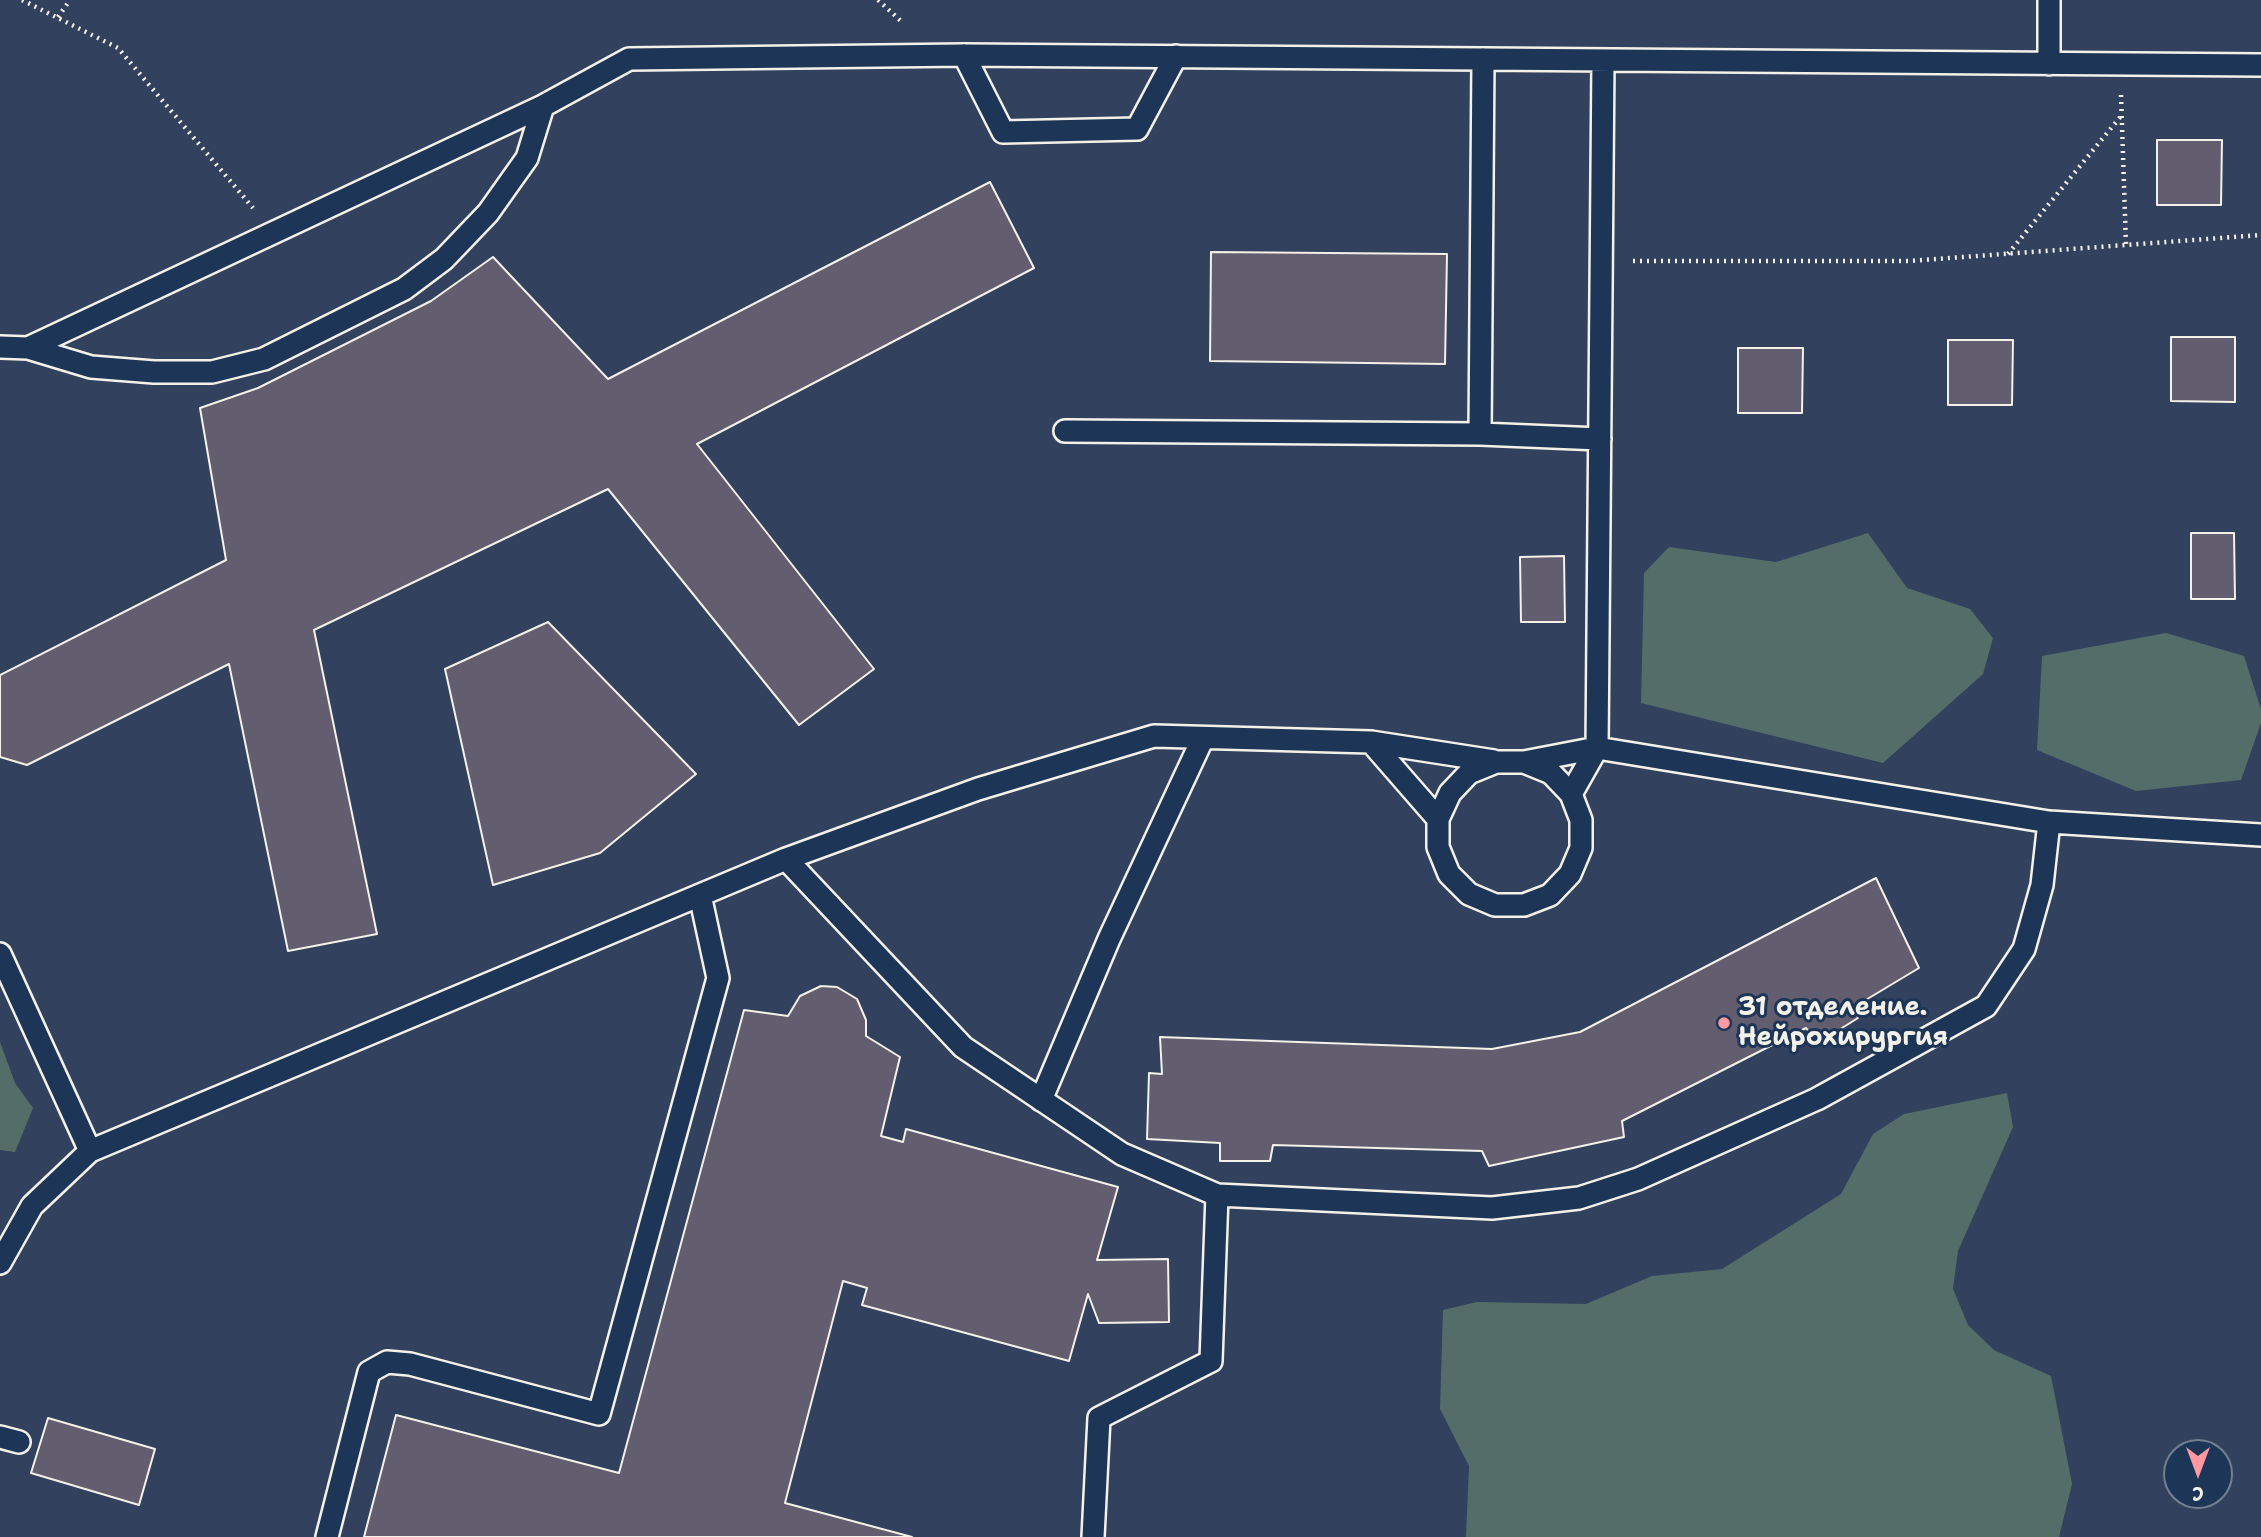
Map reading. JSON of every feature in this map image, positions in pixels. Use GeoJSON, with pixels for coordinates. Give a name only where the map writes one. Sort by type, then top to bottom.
{"type":"FeatureCollection","features":[{"type":"Feature","properties":{"kind":"lane"},"geometry":{"type":"LineString","coordinates":[[2049,0],[2049,64]]}},
{"type":"Feature","properties":{"kind":"lane"},"geometry":{"type":"LineString","coordinates":[[29,348],[543,106],[629,59],[964,55],[2261,65]]}},
{"type":"Feature","properties":{"kind":"lane"},"geometry":{"type":"LineString","coordinates":[[964,55],[1003,132],[1137,130],[1176,56]]}},
{"type":"Feature","properties":{"kind":"lane"},"geometry":{"type":"LineString","coordinates":[[1480,434],[1483,59]]}},
{"type":"Feature","properties":{"kind":"lane"},"geometry":{"type":"LineString","coordinates":[[1571,794],[1597,748],[1603,60]]}},
{"type":"Feature","properties":{"kind":"lane"},"geometry":{"type":"LineString","coordinates":[[0,347],[29,348],[91,367],[154,372],[212,372],[264,359],[404,289],[444,260],[488,213],[527,158],[543,106]]}},
{"type":"Feature","properties":{"kind":"lane"},"geometry":{"type":"LineString","coordinates":[[1065,432],[1480,434],[1600,439]]}},
{"type":"Feature","properties":{"kind":"lane"},"geometry":{"type":"LineString","coordinates":[[0,1263],[32,1206],[90,1150],[786,859],[978,789],[1154,736],[1371,742],[1496,762],[1524,762],[1597,748],[2049,822],[2261,835]]}},
{"type":"Feature","properties":{"kind":"lane"},"geometry":{"type":"LineString","coordinates":[[1041,1100],[1109,939],[1203,738]]}},
{"type":"Feature","properties":{"kind":"lane"},"geometry":{"type":"LineString","coordinates":[[1371,742],[1438,819]]}},
{"type":"Feature","properties":{"kind":"lane"},"geometry":{"type":"LineString","coordinates":[[1496,762],[1469,773],[1450,793],[1438,819],[1438,847],[1449,874],[1469,894],[1495,905],[1524,905],[1550,895],[1570,874],[1581,848],[1581,820],[1571,794],[1551,773],[1524,762]]}},
{"type":"Feature","properties":{"kind":"lane"},"geometry":{"type":"LineString","coordinates":[[786,859],[963,1047],[1122,1154],[1217,1195],[1492,1208],[1578,1198],[1638,1179],[1804,1105],[1986,1006],[2024,949],[2042,885],[2049,822]]}},
{"type":"Feature","properties":{"kind":"lane"},"geometry":{"type":"LineString","coordinates":[[327,1537],[369,1372],[387,1362],[410,1364],[599,1414],[718,978],[700,895]]}},
{"type":"Feature","properties":{"kind":"lane"},"geometry":{"type":"LineString","coordinates":[[0,954],[90,1150]]}},
{"type":"Feature","properties":{"kind":"lane"},"geometry":{"type":"LineString","coordinates":[[1093,1537],[1099,1418],[1211,1361],[1217,1195]]}},
{"type":"Feature","properties":{"kind":"path"},"geometry":{"type":"LineString","coordinates":[[22,0],[118,48],[274,233]]}},
{"type":"Feature","properties":{"kind":"path"},"geometry":{"type":"LineString","coordinates":[[58,17],[70,0]]}},
{"type":"Feature","properties":{"kind":"path"},"geometry":{"type":"LineString","coordinates":[[2120,64],[2126,245]]}},
{"type":"Feature","properties":{"kind":"path"},"geometry":{"type":"LineString","coordinates":[[2008,254],[2122,115]]}},
{"type":"Feature","properties":{"kind":"path"},"geometry":{"type":"LineString","coordinates":[[1601,261],[1909,261],[2261,235]]}},
{"type":"Feature","properties":{"kind":"shaded area"},"geometry":{"type":"Polygon","coordinates":[[[0,0],[2261,0],[2261,1537],[0,1537],[0,0]]]}},
{"type":"Feature","properties":{"kind":"green space"},"geometry":{"type":"Polygon","coordinates":[[[1868,533],[1907,588],[1970,609],[1993,638],[1983,674],[1883,763],[1641,703],[1644,573],[1669,547],[1776,562],[1868,533]]]}},
{"type":"Feature","properties":{"kind":"green space"},"geometry":{"type":"Polygon","coordinates":[[[2166,633],[2244,656],[2261,709],[2261,723],[2241,780],[2136,791],[2037,750],[2042,656],[2166,633]]]}},
{"type":"Feature","properties":{"kind":"green space"},"geometry":{"type":"Polygon","coordinates":[[[0,1042],[15,1083],[33,1108],[15,1152],[0,1150],[0,1042]]]}},
{"type":"Feature","properties":{"kind":"green space"},"geometry":{"type":"Polygon","coordinates":[[[2007,1093],[2013,1127],[1958,1251],[1953,1289],[1968,1325],[1994,1350],[2051,1376],[2072,1484],[2059,1537],[1466,1537],[1469,1466],[1440,1409],[1443,1310],[1477,1302],[1586,1304],[1652,1276],[1722,1269],[1841,1194],[1873,1134],[1904,1114],[2007,1093]]]}},
{"type":"Feature","properties":{"kind":"building"},"geometry":{"type":"Polygon","coordinates":[[[2157,140],[2222,140],[2221,205],[2157,205],[2157,140]]]}},
{"type":"Feature","properties":{"kind":"building"},"geometry":{"type":"Polygon","coordinates":[[[990,182],[1034,268],[697,444],[874,669],[799,725],[608,489],[314,630],[377,934],[288,951],[229,664],[27,765],[0,757],[0,675],[226,560],[200,408],[258,388],[431,301],[493,257],[608,379],[990,182]]]}},
{"type":"Feature","properties":{"kind":"building"},"geometry":{"type":"Polygon","coordinates":[[[1211,252],[1447,254],[1445,364],[1210,361],[1211,252]]]}},
{"type":"Feature","properties":{"kind":"building"},"geometry":{"type":"Polygon","coordinates":[[[2171,337],[2235,337],[2235,402],[2171,401],[2171,337]]]}},
{"type":"Feature","properties":{"kind":"building"},"geometry":{"type":"Polygon","coordinates":[[[1948,340],[2013,340],[2012,405],[1948,405],[1948,340]]]}},
{"type":"Feature","properties":{"kind":"building"},"geometry":{"type":"Polygon","coordinates":[[[1738,348],[1803,348],[1802,413],[1738,413],[1738,348]]]}},
{"type":"Feature","properties":{"kind":"building"},"geometry":{"type":"Polygon","coordinates":[[[2191,533],[2234,533],[2235,599],[2191,599],[2191,533]]]}},
{"type":"Feature","properties":{"kind":"building"},"geometry":{"type":"Polygon","coordinates":[[[1564,556],[1565,622],[1521,622],[1520,557],[1564,556]]]}},
{"type":"Feature","properties":{"kind":"building"},"geometry":{"type":"Polygon","coordinates":[[[548,622],[696,774],[600,853],[493,885],[445,669],[548,622]]]}},
{"type":"Feature","properties":{"kind":"building","name":"31 отделение. Нейрохирургия"},"geometry":{"type":"Polygon","coordinates":[[[1876,878],[1919,968],[1854,1007],[1858,1018],[1818,1043],[1806,1028],[1622,1121],[1624,1137],[1489,1166],[1482,1151],[1273,1145],[1270,1161],[1220,1161],[1220,1143],[1147,1139],[1149,1073],[1162,1074],[1160,1037],[1492,1049],[1580,1032],[1876,878]]]}},
{"type":"Feature","properties":{"kind":"building"},"geometry":{"type":"Polygon","coordinates":[[[821,986],[837,987],[857,999],[866,1020],[866,1036],[900,1057],[881,1136],[903,1142],[906,1129],[1118,1187],[1097,1260],[1168,1259],[1169,1322],[1099,1323],[1088,1294],[1069,1361],[862,1305],[867,1288],[843,1281],[785,1503],[912,1537],[364,1537],[396,1415],[619,1473],[744,1010],[788,1016],[800,996],[821,986]]]}},
{"type":"Feature","properties":{"kind":"building"},"geometry":{"type":"Polygon","coordinates":[[[48,1418],[155,1449],[139,1505],[31,1473],[48,1418]]]}},
{"type":"Feature","properties":{"kind":"place","name":"31 отделение. Нейрохирургия"},"geometry":{"type":"Point","coordinates":[1724,1023]}}]}
